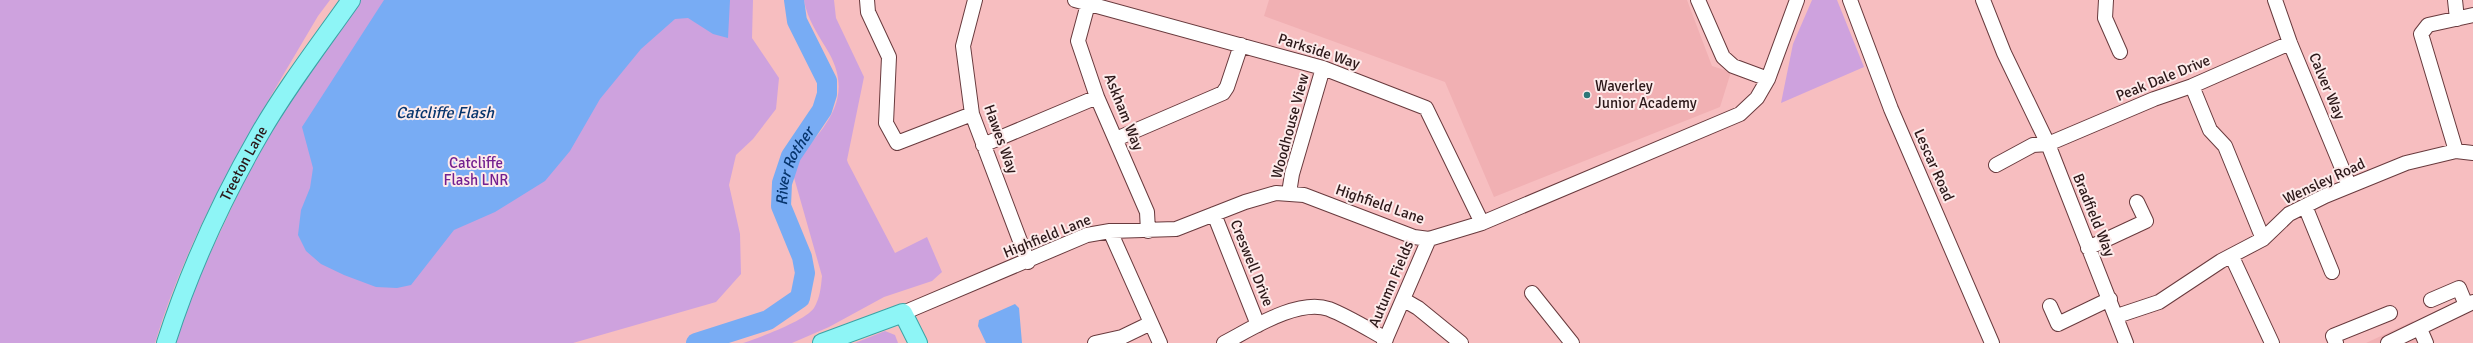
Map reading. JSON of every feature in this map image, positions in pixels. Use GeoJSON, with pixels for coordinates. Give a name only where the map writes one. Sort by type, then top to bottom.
{"type":"FeatureCollection","features":[{"type":"Feature","properties":{"kind":"main road","name":"Treeton Lane"},"geometry":{"type":"LineString","coordinates":[[166,343],[192,272],[221,209],[259,135],[295,78],[351,0]]}},
{"type":"Feature","properties":{"kind":"main road"},"geometry":{"type":"LineString","coordinates":[[822,343],[903,313],[918,343]]}},
{"type":"Feature","properties":{"kind":"street"},"geometry":{"type":"LineString","coordinates":[[867,0],[868,12],[889,57],[886,123],[897,143],[972,114]]}},
{"type":"Feature","properties":{"kind":"street","name":"Hawes Way"},"geometry":{"type":"LineString","coordinates":[[975,0],[963,46],[972,114],[1028,262]]}},
{"type":"Feature","properties":{"kind":"street"},"geometry":{"type":"LineString","coordinates":[[1698,0],[1723,57],[1733,66],[1768,79]]}},
{"type":"Feature","properties":{"kind":"street","name":"Highfield Lane"},"geometry":{"type":"LineString","coordinates":[[903,313],[935,298],[1028,262],[1087,236],[1110,231],[1176,229],[1245,202],[1276,193],[1304,195],[1414,237],[1429,239],[1482,223],[1740,114],[1757,98],[1768,79],[1797,0]]}},
{"type":"Feature","properties":{"kind":"street","name":"Lescar Road"},"geometry":{"type":"LineString","coordinates":[[1850,0],[1890,109],[1992,343]]}},
{"type":"Feature","properties":{"kind":"street","name":"Bradfield Way"},"geometry":{"type":"LineString","coordinates":[[1983,0],[2004,53],[2048,144],[2088,248],[2117,316],[2126,343]]}},
{"type":"Feature","properties":{"kind":"street"},"geometry":{"type":"LineString","coordinates":[[2106,0],[2106,18],[2120,52]]}},
{"type":"Feature","properties":{"kind":"street","name":"Calver Way"},"geometry":{"type":"LineString","coordinates":[[2275,0],[2290,43],[2349,185]]}},
{"type":"Feature","properties":{"kind":"street"},"geometry":{"type":"LineString","coordinates":[[2455,0],[2458,19]]}},
{"type":"Feature","properties":{"kind":"street","name":"Parkside Way"},"geometry":{"type":"LineString","coordinates":[[1082,2],[1104,4],[1323,68],[1426,108],[1482,223]]}},
{"type":"Feature","properties":{"kind":"street","name":"Askham Way"},"geometry":{"type":"LineString","coordinates":[[1082,2],[1078,41],[1097,97],[1147,212],[1148,231]]}},
{"type":"Feature","properties":{"kind":"street"},"geometry":{"type":"LineString","coordinates":[[2456,151],[2421,34],[2428,25],[2473,15]]}},
{"type":"Feature","properties":{"kind":"street","name":"Peak Dale Drive"},"geometry":{"type":"LineString","coordinates":[[2048,144],[2154,99],[2192,86],[2290,43]]}},
{"type":"Feature","properties":{"kind":"street"},"geometry":{"type":"LineString","coordinates":[[1116,139],[1223,93],[1227,87],[1241,45]]}},
{"type":"Feature","properties":{"kind":"street","name":"Woodhouse View"},"geometry":{"type":"LineString","coordinates":[[1290,194],[1292,174],[1323,68]]}},
{"type":"Feature","properties":{"kind":"street"},"geometry":{"type":"LineString","coordinates":[[2192,86],[2210,130],[2225,146],[2263,239]]}},
{"type":"Feature","properties":{"kind":"street"},"geometry":{"type":"LineString","coordinates":[[983,145],[1097,97]]}},
{"type":"Feature","properties":{"kind":"street"},"geometry":{"type":"LineString","coordinates":[[1996,165],[2033,145],[2048,144]]}},
{"type":"Feature","properties":{"kind":"street","name":"Wensley Road"},"geometry":{"type":"LineString","coordinates":[[2117,316],[2159,302],[2220,261],[2232,257],[2263,239],[2289,214],[2349,185],[2406,163],[2456,151],[2473,153]]}},
{"type":"Feature","properties":{"kind":"street"},"geometry":{"type":"LineString","coordinates":[[2088,248],[2146,222],[2137,202]]}},
{"type":"Feature","properties":{"kind":"street"},"geometry":{"type":"LineString","coordinates":[[2305,206],[2332,272]]}},
{"type":"Feature","properties":{"kind":"street","name":"Creswell Drive"},"geometry":{"type":"LineString","coordinates":[[1214,214],[1258,325]]}},
{"type":"Feature","properties":{"kind":"street"},"geometry":{"type":"LineString","coordinates":[[1110,231],[1160,343]]}},
{"type":"Feature","properties":{"kind":"street","name":"Autumn Fields"},"geometry":{"type":"LineString","coordinates":[[1385,341],[1404,300],[1429,239]]}},
{"type":"Feature","properties":{"kind":"street"},"geometry":{"type":"LineString","coordinates":[[2232,257],[2272,343]]}},
{"type":"Feature","properties":{"kind":"street"},"geometry":{"type":"LineString","coordinates":[[2388,343],[2470,304],[2460,288],[2431,300]]}},
{"type":"Feature","properties":{"kind":"street"},"geometry":{"type":"LineString","coordinates":[[1532,293],[1572,343]]}},
{"type":"Feature","properties":{"kind":"street"},"geometry":{"type":"LineString","coordinates":[[2050,306],[2058,324],[2110,299]]}},
{"type":"Feature","properties":{"kind":"street"},"geometry":{"type":"LineString","coordinates":[[1404,300],[1418,308],[1461,343]]}},
{"type":"Feature","properties":{"kind":"street"},"geometry":{"type":"LineString","coordinates":[[1224,343],[1258,325],[1298,308],[1318,307],[1328,309],[1385,341]]}},
{"type":"Feature","properties":{"kind":"street"},"geometry":{"type":"LineString","coordinates":[[2336,343],[2333,336],[2390,313]]}},
{"type":"Feature","properties":{"kind":"street"},"geometry":{"type":"LineString","coordinates":[[1095,343],[1122,337],[1151,323]]}},
{"type":"Feature","properties":{"kind":"street"},"geometry":{"type":"LineString","coordinates":[[2420,329],[2426,343]]}},
{"type":"Feature","properties":{"kind":"shaded area","name":"Waverley Junior Academy"},"geometry":{"type":"Polygon","coordinates":[[[1269,0],[1687,0],[1712,66],[1731,72],[1720,107],[1494,197],[1445,82],[1264,16],[1269,0]]]}},
{"type":"Feature","properties":{"kind":"shaded area"},"geometry":{"type":"Polygon","coordinates":[[[2413,321],[2423,343],[2366,343],[2413,321]]]}},
{"type":"Feature","properties":{"kind":"green space"},"geometry":{"type":"Polygon","coordinates":[[[0,0],[330,0],[318,16],[249,134],[206,216],[187,257],[155,343],[0,343],[0,0]]]}},
{"type":"Feature","properties":{"kind":"green space","name":"Catcliffe Flash LNR"},"geometry":{"type":"Polygon","coordinates":[[[360,0],[753,0],[752,38],[779,78],[776,109],[753,139],[736,155],[729,185],[740,234],[741,274],[716,302],[573,343],[173,343],[207,260],[255,158],[295,91],[360,0]]]}},
{"type":"Feature","properties":{"kind":"green space"},"geometry":{"type":"Polygon","coordinates":[[[804,0],[834,0],[836,18],[864,77],[847,160],[848,163],[895,253],[927,237],[942,272],[932,281],[884,297],[829,327],[792,343],[743,343],[792,323],[809,313],[816,304],[821,288],[822,276],[791,167],[823,128],[837,101],[839,86],[836,70],[829,53],[811,21],[804,0]]]}},
{"type":"Feature","properties":{"kind":"green space"},"geometry":{"type":"Polygon","coordinates":[[[1812,0],[1837,0],[1864,67],[1781,103],[1793,44],[1812,0]]]}},
{"type":"Feature","properties":{"kind":"green space"},"geometry":{"type":"Polygon","coordinates":[[[885,331],[895,335],[898,343],[855,343],[885,331]]]}},
{"type":"Feature","properties":{"kind":"water","name":"Catcliffe Flash"},"geometry":{"type":"Polygon","coordinates":[[[384,0],[730,0],[728,38],[713,34],[688,18],[675,19],[641,49],[600,99],[570,151],[545,181],[495,212],[454,230],[411,285],[397,288],[376,287],[344,275],[321,264],[306,251],[298,235],[301,210],[310,188],[313,168],[302,127],[384,0]]]}},
{"type":"Feature","properties":{"kind":"water"},"geometry":{"type":"Polygon","coordinates":[[[1015,304],[1019,308],[1022,343],[986,343],[978,326],[979,320],[1015,304]]]}},
{"type":"Feature","properties":{"kind":"waterway","name":"River Rother"},"geometry":{"type":"LineString","coordinates":[[696,343],[768,320],[800,298],[805,273],[802,257],[781,206],[782,183],[791,156],[822,110],[827,94],[827,81],[797,21],[794,0]]}},
{"type":"Feature","properties":{"kind":"place","name":"Waverley Junior Academy"},"geometry":{"type":"Point","coordinates":[1587,95]}}]}
